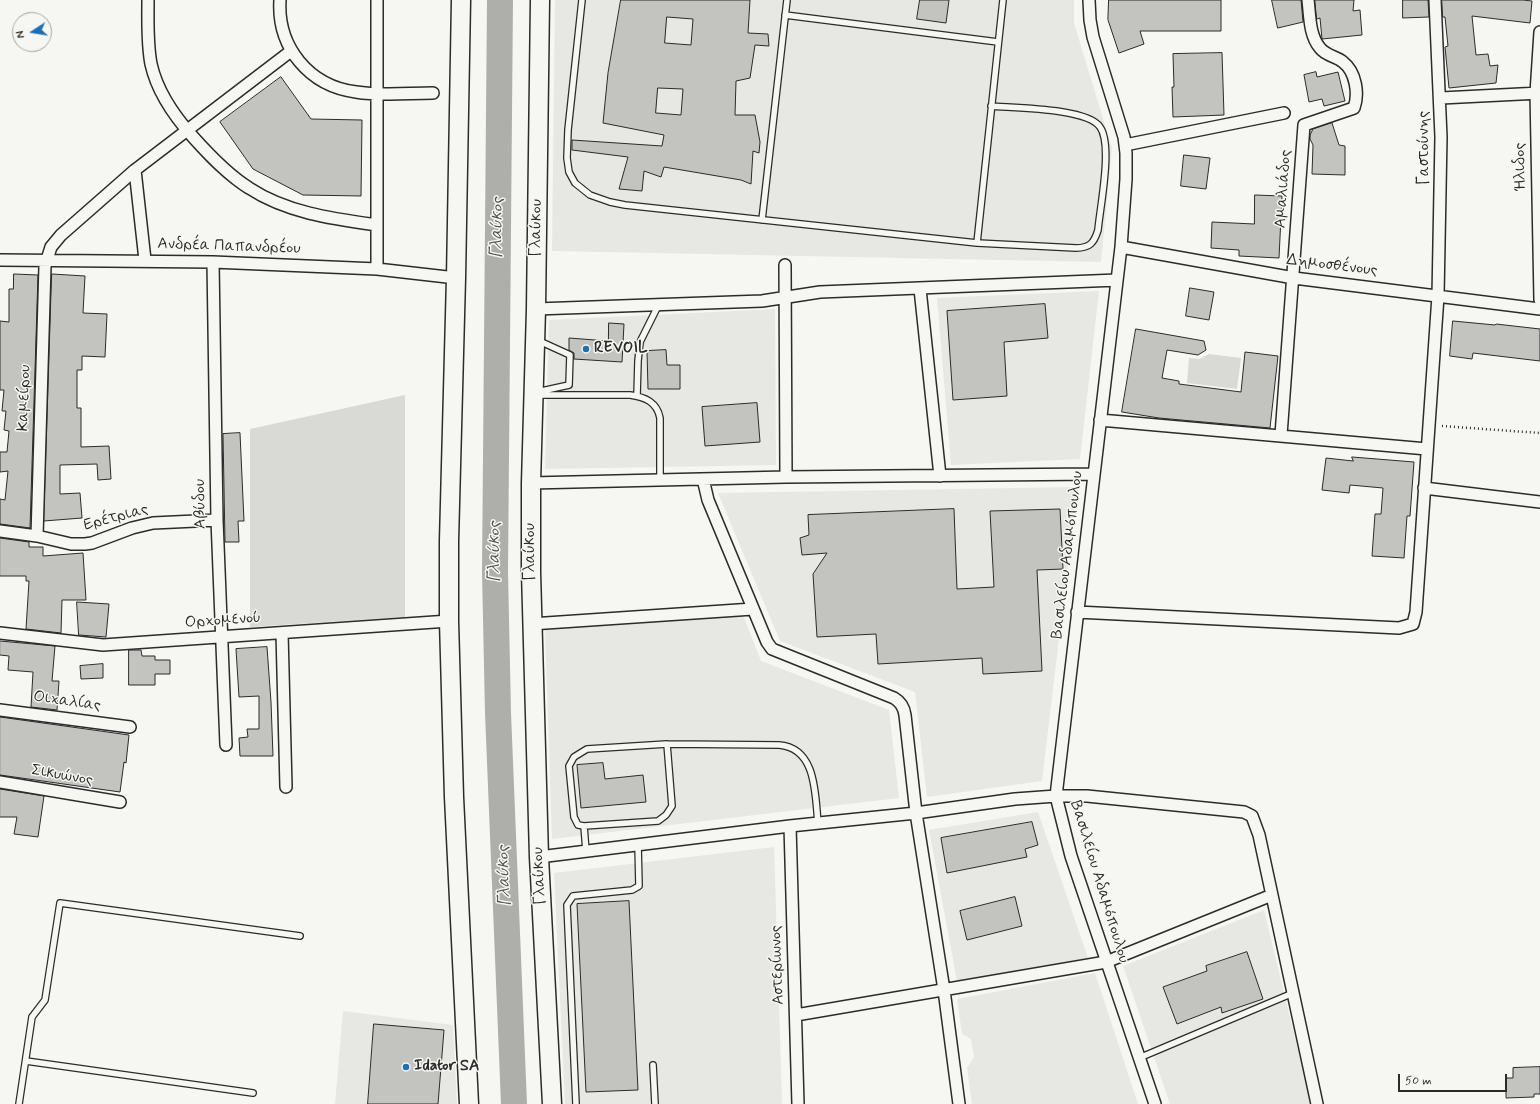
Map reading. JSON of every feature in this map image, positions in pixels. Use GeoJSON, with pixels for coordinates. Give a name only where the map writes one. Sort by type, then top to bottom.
{"type":"FeatureCollection","features":[{"type":"Feature","properties":{"kind":"main road"},"geometry":{"type":"LineString","coordinates":[[462,0],[450,504],[449,621],[454,805],[469,1104]]}},
{"type":"Feature","properties":{"kind":"main road","name":"Γλαύκου"},"geometry":{"type":"LineString","coordinates":[[540,0],[536,309],[531,483],[531,624],[539,857],[552,1104]]}},
{"type":"Feature","properties":{"kind":"street"},"geometry":{"type":"LineString","coordinates":[[148,0],[148,44],[151,65],[163,94],[187,130],[231,175],[258,193],[294,208],[330,218],[377,225]]}},
{"type":"Feature","properties":{"kind":"street"},"geometry":{"type":"LineString","coordinates":[[280,0],[281,26],[291,51],[306,69],[326,82],[346,91],[378,93],[433,93]]}},
{"type":"Feature","properties":{"kind":"street"},"geometry":{"type":"LineString","coordinates":[[377,269],[378,0]]}},
{"type":"Feature","properties":{"kind":"street","name":"Βασιλείου Αδαμόπουλου"},"geometry":{"type":"LineString","coordinates":[[1090,0],[1090,20],[1093,37],[1122,128],[1125,145],[1126,179],[1121,247],[1056,796],[1071,856],[1155,1104]]}},
{"type":"Feature","properties":{"kind":"street","name":"Αμαλιάδος"},"geometry":{"type":"LineString","coordinates":[[1281,435],[1294,278],[1304,125],[1354,108],[1357,96],[1352,73],[1347,66],[1339,59],[1327,54],[1320,48],[1316,41],[1311,23],[1308,0]]}},
{"type":"Feature","properties":{"kind":"street","name":"Γαστούνης"},"geometry":{"type":"LineString","coordinates":[[1077,612],[1399,628],[1407,627],[1412,624],[1416,612],[1438,296],[1442,164],[1441,98],[1435,0]]}},
{"type":"Feature","properties":{"kind":"street","name":"Ήλιδος"},"geometry":{"type":"LineString","coordinates":[[1540,32],[1538,93],[1540,300]]}},
{"type":"Feature","properties":{"kind":"street"},"geometry":{"type":"LineString","coordinates":[[46,261],[55,240],[135,170],[291,51]]}},
{"type":"Feature","properties":{"kind":"street"},"geometry":{"type":"LineString","coordinates":[[1441,98],[1538,93]]}},
{"type":"Feature","properties":{"kind":"street"},"geometry":{"type":"LineString","coordinates":[[1125,145],[1284,113]]}},
{"type":"Feature","properties":{"kind":"street"},"geometry":{"type":"LineString","coordinates":[[135,170],[145,260]]}},
{"type":"Feature","properties":{"kind":"street","name":"Δημοσθένους"},"geometry":{"type":"LineString","coordinates":[[1121,247],[1294,278],[1540,309]]}},
{"type":"Feature","properties":{"kind":"street","name":"Ανδρέα Παπανδρέου"},"geometry":{"type":"LineString","coordinates":[[0,260],[145,260],[213,262],[377,269],[456,278]]}},
{"type":"Feature","properties":{"kind":"street","name":"Καμείρου"},"geometry":{"type":"LineString","coordinates":[[37,536],[46,261]]}},
{"type":"Feature","properties":{"kind":"street","name":"Αβύδου"},"geometry":{"type":"LineString","coordinates":[[213,262],[217,520],[226,745]]}},
{"type":"Feature","properties":{"kind":"street"},"geometry":{"type":"LineString","coordinates":[[786,265],[786,477]]}},
{"type":"Feature","properties":{"kind":"street"},"geometry":{"type":"LineString","coordinates":[[536,309],[658,306],[762,301],[786,299],[820,292],[1117,280]]}},
{"type":"Feature","properties":{"kind":"street"},"geometry":{"type":"LineString","coordinates":[[920,289],[940,476]]}},
{"type":"Feature","properties":{"kind":"street"},"geometry":{"type":"LineString","coordinates":[[1100,420],[1427,449]]}},
{"type":"Feature","properties":{"kind":"street"},"geometry":{"type":"LineString","coordinates":[[531,483],[703,478],[1093,474]]}},
{"type":"Feature","properties":{"kind":"street"},"geometry":{"type":"LineString","coordinates":[[703,478],[708,500],[767,642],[774,650],[894,698],[900,703],[905,715],[916,813],[944,990],[959,1104]]}},
{"type":"Feature","properties":{"kind":"street"},"geometry":{"type":"LineString","coordinates":[[1424,488],[1540,502]]}},
{"type":"Feature","properties":{"kind":"street","name":"Ερέτριας"},"geometry":{"type":"LineString","coordinates":[[0,531],[37,536],[71,544],[85,544],[102,540],[148,524],[217,520]]}},
{"type":"Feature","properties":{"kind":"street"},"geometry":{"type":"LineString","coordinates":[[531,624],[753,609]]}},
{"type":"Feature","properties":{"kind":"street","name":"Ορχομενού"},"geometry":{"type":"LineString","coordinates":[[0,633],[103,645],[449,621]]}},
{"type":"Feature","properties":{"kind":"street"},"geometry":{"type":"LineString","coordinates":[[282,633],[286,787]]}},
{"type":"Feature","properties":{"kind":"street","name":"Οιχαλίας"},"geometry":{"type":"LineString","coordinates":[[0,710],[130,727]]}},
{"type":"Feature","properties":{"kind":"street","name":"Σικυώνος"},"geometry":{"type":"LineString","coordinates":[[0,782],[120,802]]}},
{"type":"Feature","properties":{"kind":"street"},"geometry":{"type":"LineString","coordinates":[[539,857],[790,826],[916,813],[1015,799],[1056,796],[1087,796],[1234,810],[1249,813],[1252,816],[1259,835],[1317,1104]]}},
{"type":"Feature","properties":{"kind":"street","name":"Αστερίωνος"},"geometry":{"type":"LineString","coordinates":[[790,826],[798,1104]]}},
{"type":"Feature","properties":{"kind":"street"},"geometry":{"type":"LineString","coordinates":[[796,1015],[1106,962],[1272,895]]}},
{"type":"Feature","properties":{"kind":"lane"},"geometry":{"type":"LineString","coordinates":[[582,0],[568,130],[567,158],[569,172],[575,183],[590,194],[610,202],[633,206],[977,243],[1076,248],[1089,246],[1094,242],[1098,230],[1106,151],[1101,128],[1097,124],[1076,114],[991,106]]}},
{"type":"Feature","properties":{"kind":"lane"},"geometry":{"type":"LineString","coordinates":[[762,220],[787,0]]}},
{"type":"Feature","properties":{"kind":"lane"},"geometry":{"type":"LineString","coordinates":[[977,243],[1003,0]]}},
{"type":"Feature","properties":{"kind":"lane"},"geometry":{"type":"LineString","coordinates":[[785,15],[998,42]]}},
{"type":"Feature","properties":{"kind":"lane"},"geometry":{"type":"LineString","coordinates":[[637,396],[640,342],[658,306]]}},
{"type":"Feature","properties":{"kind":"lane"},"geometry":{"type":"LineString","coordinates":[[533,394],[569,385],[570,377],[570,355],[535,339]]}},
{"type":"Feature","properties":{"kind":"lane"},"geometry":{"type":"LineString","coordinates":[[533,394],[637,396],[650,402],[659,411],[661,425],[660,479]]}},
{"type":"Feature","properties":{"kind":"lane"},"geometry":{"type":"LineString","coordinates":[[667,744],[672,806],[666,815],[658,821],[584,826],[578,825],[574,817],[569,766],[574,756],[587,749],[667,744],[779,745],[791,748],[802,757],[814,780],[818,823]]}},
{"type":"Feature","properties":{"kind":"lane"},"geometry":{"type":"LineString","coordinates":[[584,826],[586,851]]}},
{"type":"Feature","properties":{"kind":"lane"},"geometry":{"type":"LineString","coordinates":[[576,1104],[567,905],[573,896],[632,890],[639,886],[638,844]]}},
{"type":"Feature","properties":{"kind":"lane"},"geometry":{"type":"LineString","coordinates":[[20,1104],[32,1016],[45,1000],[60,903],[300,936]]}},
{"type":"Feature","properties":{"kind":"lane"},"geometry":{"type":"LineString","coordinates":[[1139,1058],[1293,993]]}},
{"type":"Feature","properties":{"kind":"lane"},"geometry":{"type":"LineString","coordinates":[[26,1061],[252,1093]]}},
{"type":"Feature","properties":{"kind":"lane"},"geometry":{"type":"LineString","coordinates":[[653,1065],[655,1104]]}},
{"type":"Feature","properties":{"kind":"path"},"geometry":{"type":"LineString","coordinates":[[1429,425],[1540,433]]}},
{"type":"Feature","properties":{"kind":"shaded area"},"geometry":{"type":"Polygon","coordinates":[[[555,0],[1074,0],[1074,23],[1112,148],[1101,262],[552,251],[555,0]]]}},
{"type":"Feature","properties":{"kind":"shaded area"},"geometry":{"type":"Polygon","coordinates":[[[1099,291],[1080,459],[951,465],[937,298],[1099,291]]]}},
{"type":"Feature","properties":{"kind":"shaded area"},"geometry":{"type":"Polygon","coordinates":[[[775,309],[776,465],[545,469],[549,320],[775,309]]]}},
{"type":"Feature","properties":{"kind":"shaded area"},"geometry":{"type":"Polygon","coordinates":[[[1209,354],[1241,358],[1237,389],[1187,383],[1189,358],[1199,359],[1209,354]]]}},
{"type":"Feature","properties":{"kind":"shaded area"},"geometry":{"type":"Polygon","coordinates":[[[405,395],[405,617],[250,627],[250,429],[405,395]]]}},
{"type":"Feature","properties":{"kind":"shaded area"},"geometry":{"type":"Polygon","coordinates":[[[1077,487],[1042,781],[927,797],[915,692],[780,641],[718,493],[1077,487]]]}},
{"type":"Feature","properties":{"kind":"shaded area"},"geometry":{"type":"Polygon","coordinates":[[[743,615],[761,661],[889,710],[899,798],[552,839],[545,629],[743,615]]]}},
{"type":"Feature","properties":{"kind":"shaded area"},"geometry":{"type":"Polygon","coordinates":[[[1038,812],[1088,958],[957,981],[929,830],[1038,812]]]}},
{"type":"Feature","properties":{"kind":"shaded area"},"geometry":{"type":"Polygon","coordinates":[[[774,847],[782,1104],[565,1104],[554,873],[774,847]]]}},
{"type":"Feature","properties":{"kind":"shaded area"},"geometry":{"type":"Polygon","coordinates":[[[1264,910],[1311,1104],[1170,1104],[1123,966],[1264,910]]]}},
{"type":"Feature","properties":{"kind":"shaded area"},"geometry":{"type":"Polygon","coordinates":[[[1095,973],[1138,1104],[972,1104],[967,1068],[974,1057],[971,1039],[962,1034],[957,999],[1095,973]]]}},
{"type":"Feature","properties":{"kind":"shaded area"},"geometry":{"type":"Polygon","coordinates":[[[343,1011],[453,1025],[457,1104],[335,1104],[343,1011]]]}},
{"type":"Feature","properties":{"kind":"building"},"geometry":{"type":"Polygon","coordinates":[[[621,0],[750,0],[748,33],[768,34],[769,46],[755,45],[750,78],[736,81],[735,115],[755,115],[760,142],[759,153],[753,151],[751,184],[741,180],[664,167],[661,177],[644,171],[642,191],[619,189],[628,157],[572,150],[572,140],[662,146],[664,135],[603,123],[608,73],[621,0]],[[667,17],[665,43],[691,45],[693,19],[667,17]],[[658,88],[656,113],[681,115],[683,89],[658,88]]]}},
{"type":"Feature","properties":{"kind":"building"},"geometry":{"type":"Polygon","coordinates":[[[920,0],[949,0],[946,23],[917,19],[920,0]]]}},
{"type":"Feature","properties":{"kind":"building"},"geometry":{"type":"Polygon","coordinates":[[[1109,0],[1221,0],[1221,31],[1140,31],[1144,44],[1119,53],[1108,20],[1109,0]]]}},
{"type":"Feature","properties":{"kind":"building"},"geometry":{"type":"Polygon","coordinates":[[[1272,0],[1301,0],[1303,22],[1278,28],[1272,0]]]}},
{"type":"Feature","properties":{"kind":"building"},"geometry":{"type":"Polygon","coordinates":[[[1315,0],[1354,0],[1353,11],[1360,10],[1362,35],[1322,39],[1320,18],[1317,19],[1315,0]]]}},
{"type":"Feature","properties":{"kind":"building"},"geometry":{"type":"Polygon","coordinates":[[[1403,0],[1428,0],[1429,17],[1403,18],[1403,0]]]}},
{"type":"Feature","properties":{"kind":"building"},"geometry":{"type":"Polygon","coordinates":[[[1442,0],[1532,1],[1530,23],[1472,16],[1476,55],[1488,54],[1490,66],[1498,65],[1496,83],[1449,88],[1445,47],[1448,46],[1445,17],[1443,17],[1442,0]]]}},
{"type":"Feature","properties":{"kind":"building"},"geometry":{"type":"Polygon","coordinates":[[[1222,53],[1224,115],[1173,117],[1173,54],[1222,53]]]}},
{"type":"Feature","properties":{"kind":"building"},"geometry":{"type":"Polygon","coordinates":[[[1316,72],[1317,77],[1338,72],[1345,101],[1324,106],[1322,99],[1309,102],[1304,75],[1316,72]]]}},
{"type":"Feature","properties":{"kind":"building"},"geometry":{"type":"Polygon","coordinates":[[[281,77],[311,119],[362,120],[361,196],[303,195],[253,169],[220,122],[281,77]]]}},
{"type":"Feature","properties":{"kind":"building"},"geometry":{"type":"Polygon","coordinates":[[[1332,123],[1339,145],[1345,146],[1345,175],[1312,174],[1313,145],[1310,135],[1313,129],[1332,123]]]}},
{"type":"Feature","properties":{"kind":"building"},"geometry":{"type":"Polygon","coordinates":[[[1184,155],[1210,158],[1206,189],[1181,186],[1184,155]]]}},
{"type":"Feature","properties":{"kind":"building"},"geometry":{"type":"Polygon","coordinates":[[[1255,195],[1282,196],[1279,258],[1239,256],[1239,250],[1211,248],[1212,222],[1254,224],[1255,195]]]}},
{"type":"Feature","properties":{"kind":"building"},"geometry":{"type":"Polygon","coordinates":[[[14,274],[38,275],[30,528],[0,524],[0,499],[5,500],[8,471],[0,472],[0,452],[7,452],[9,431],[4,430],[6,411],[2,411],[4,390],[0,390],[0,321],[9,322],[9,289],[13,289],[14,274]]]}},
{"type":"Feature","properties":{"kind":"building"},"geometry":{"type":"Polygon","coordinates":[[[52,274],[85,276],[83,313],[107,314],[105,357],[82,356],[82,370],[77,370],[77,408],[81,408],[81,447],[109,446],[111,479],[98,480],[97,464],[60,465],[60,494],[80,493],[82,518],[44,521],[52,274]]]}},
{"type":"Feature","properties":{"kind":"building"},"geometry":{"type":"Polygon","coordinates":[[[1190,288],[1214,292],[1209,320],[1186,316],[1190,288]]]}},
{"type":"Feature","properties":{"kind":"building"},"geometry":{"type":"Polygon","coordinates":[[[1045,304],[1048,338],[1004,342],[1007,396],[953,400],[947,311],[1045,304]]]}},
{"type":"Feature","properties":{"kind":"building"},"geometry":{"type":"Polygon","coordinates":[[[1453,321],[1540,329],[1540,361],[1473,353],[1472,359],[1450,356],[1453,321]]]}},
{"type":"Feature","properties":{"kind":"building"},"geometry":{"type":"Polygon","coordinates":[[[609,323],[624,324],[622,362],[574,359],[574,353],[569,350],[569,338],[608,341],[609,323]]]}},
{"type":"Feature","properties":{"kind":"building"},"geometry":{"type":"Polygon","coordinates":[[[1136,329],[1204,341],[1206,350],[1198,355],[1167,350],[1162,378],[1179,381],[1179,384],[1241,392],[1245,352],[1278,356],[1270,428],[1159,418],[1122,412],[1136,329]]]}},
{"type":"Feature","properties":{"kind":"building"},"geometry":{"type":"Polygon","coordinates":[[[666,350],[667,365],[680,365],[680,389],[648,389],[647,351],[666,350]]]}},
{"type":"Feature","properties":{"kind":"building"},"geometry":{"type":"Polygon","coordinates":[[[757,403],[760,442],[705,446],[702,407],[757,403]]]}},
{"type":"Feature","properties":{"kind":"building"},"geometry":{"type":"Polygon","coordinates":[[[240,433],[244,521],[238,521],[239,542],[225,542],[223,434],[240,433]]]}},
{"type":"Feature","properties":{"kind":"building"},"geometry":{"type":"Polygon","coordinates":[[[1352,457],[1414,462],[1410,516],[1407,516],[1404,558],[1372,556],[1375,514],[1381,514],[1383,488],[1350,485],[1349,493],[1322,490],[1326,458],[1353,461],[1352,457]]]}},
{"type":"Feature","properties":{"kind":"building"},"geometry":{"type":"Polygon","coordinates":[[[954,509],[957,589],[994,587],[990,511],[1060,509],[1063,569],[1037,570],[1042,671],[983,674],[982,658],[878,664],[876,634],[817,637],[813,574],[827,553],[802,555],[800,538],[809,535],[808,515],[954,509]]]}},
{"type":"Feature","properties":{"kind":"building"},"geometry":{"type":"Polygon","coordinates":[[[0,538],[29,542],[29,547],[43,547],[43,556],[83,553],[86,600],[62,600],[61,633],[26,629],[29,581],[26,581],[26,576],[0,576],[0,538]]]}},
{"type":"Feature","properties":{"kind":"building"},"geometry":{"type":"Polygon","coordinates":[[[77,602],[109,604],[106,637],[79,635],[77,602]]]}},
{"type":"Feature","properties":{"kind":"building"},"geometry":{"type":"Polygon","coordinates":[[[0,641],[55,646],[52,681],[59,681],[57,710],[31,707],[33,672],[8,670],[9,656],[0,655],[0,641]]]}},
{"type":"Feature","properties":{"kind":"building"},"geometry":{"type":"Polygon","coordinates":[[[267,647],[273,756],[240,756],[239,738],[248,737],[247,729],[259,729],[259,696],[239,697],[236,649],[267,647]]]}},
{"type":"Feature","properties":{"kind":"building"},"geometry":{"type":"Polygon","coordinates":[[[129,650],[141,650],[142,656],[155,656],[155,660],[170,660],[170,674],[155,674],[155,685],[129,685],[129,650]]]}},
{"type":"Feature","properties":{"kind":"building"},"geometry":{"type":"Polygon","coordinates":[[[103,664],[103,678],[81,679],[80,666],[103,664]]]}},
{"type":"Feature","properties":{"kind":"building"},"geometry":{"type":"Polygon","coordinates":[[[0,717],[129,735],[126,763],[124,762],[120,792],[0,775],[0,717]]]}},
{"type":"Feature","properties":{"kind":"building"},"geometry":{"type":"Polygon","coordinates":[[[603,763],[605,779],[643,775],[646,802],[581,808],[577,765],[603,763]]]}},
{"type":"Feature","properties":{"kind":"building"},"geometry":{"type":"Polygon","coordinates":[[[0,789],[44,796],[38,837],[14,834],[17,817],[0,817],[0,789]]]}},
{"type":"Feature","properties":{"kind":"building"},"geometry":{"type":"Polygon","coordinates":[[[1032,822],[1038,845],[1025,849],[1027,857],[947,873],[941,838],[1032,822]]]}},
{"type":"Feature","properties":{"kind":"building"},"geometry":{"type":"Polygon","coordinates":[[[1015,897],[1022,926],[967,940],[960,911],[1015,897]]]}},
{"type":"Feature","properties":{"kind":"building"},"geometry":{"type":"Polygon","coordinates":[[[629,901],[638,1090],[586,1092],[577,904],[629,901]]]}},
{"type":"Feature","properties":{"kind":"building"},"geometry":{"type":"Polygon","coordinates":[[[1247,952],[1263,999],[1222,1013],[1221,1007],[1177,1024],[1163,987],[1207,971],[1206,966],[1247,952]]]}},
{"type":"Feature","properties":{"kind":"building","name":"Idator SA"},"geometry":{"type":"Polygon","coordinates":[[[374,1024],[444,1030],[438,1104],[368,1104],[374,1024]]]}},
{"type":"Feature","properties":{"kind":"building"},"geometry":{"type":"Polygon","coordinates":[[[1540,1067],[1540,1094],[1534,1094],[1534,1097],[1506,1098],[1506,1078],[1513,1078],[1513,1068],[1540,1067]]]}},
{"type":"Feature","properties":{"kind":"waterway","name":"Γλαύκος"},"geometry":{"type":"LineString","coordinates":[[500,0],[495,571],[498,713],[514,1104]]}},
{"type":"Feature","properties":{"kind":"place","name":"REVOIL"},"geometry":{"type":"Point","coordinates":[586,349]}},
{"type":"Feature","properties":{"kind":"place","name":"Idator SA"},"geometry":{"type":"Point","coordinates":[406,1067]}}]}
